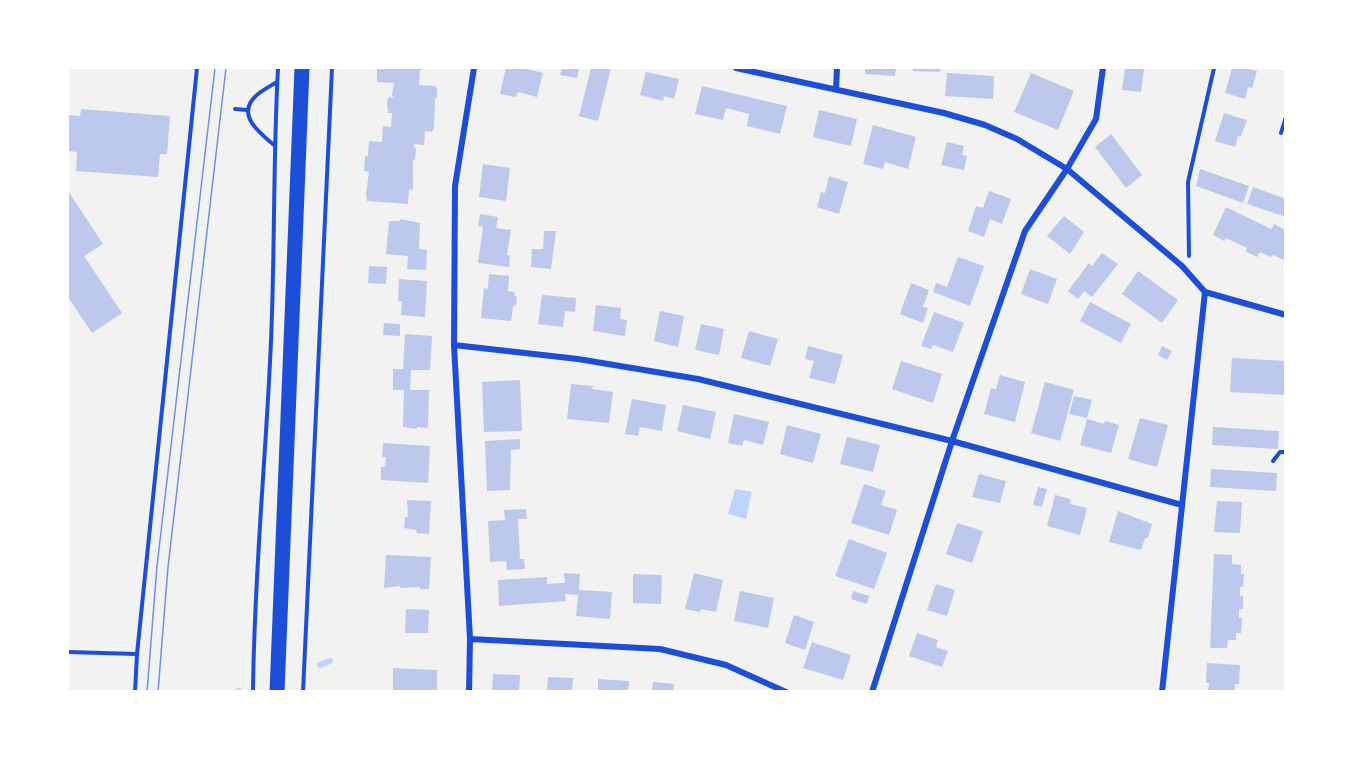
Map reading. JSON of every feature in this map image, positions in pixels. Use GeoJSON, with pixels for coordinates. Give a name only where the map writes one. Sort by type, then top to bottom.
{"type":"FeatureCollection","features":[{"type":"Feature","properties":{"kind":"main road"},"geometry":{"type":"LineString","coordinates":[[277,692],[302,68]]}},
{"type":"Feature","properties":{"kind":"street"},"geometry":{"type":"LineString","coordinates":[[469,692],[470,639],[454,345],[455,186],[474,68]]}},
{"type":"Feature","properties":{"kind":"street"},"geometry":{"type":"LineString","coordinates":[[736,68],[944,113],[985,125],[1017,139],[1067,169],[1182,266],[1205,292],[1286,315]]}},
{"type":"Feature","properties":{"kind":"street"},"geometry":{"type":"LineString","coordinates":[[836,89],[837,68]]}},
{"type":"Feature","properties":{"kind":"street"},"geometry":{"type":"LineString","coordinates":[[872,692],[952,441],[1025,231],[1067,169],[1096,119],[1103,68]]}},
{"type":"Feature","properties":{"kind":"street"},"geometry":{"type":"LineString","coordinates":[[1162,692],[1205,292]]}},
{"type":"Feature","properties":{"kind":"street"},"geometry":{"type":"LineString","coordinates":[[454,345],[578,359],[698,379],[952,441],[1182,505]]}},
{"type":"Feature","properties":{"kind":"street"},"geometry":{"type":"LineString","coordinates":[[470,639],[660,649],[726,665],[786,692]]}},
{"type":"Feature","properties":{"kind":"path"},"geometry":{"type":"LineString","coordinates":[[135,692],[197,68]]}},
{"type":"Feature","properties":{"kind":"path"},"geometry":{"type":"LineString","coordinates":[[253,692],[271,343],[275,224],[274,146],[278,68]]}},
{"type":"Feature","properties":{"kind":"path"},"geometry":{"type":"LineString","coordinates":[[303,692],[332,68]]}},
{"type":"Feature","properties":{"kind":"path"},"geometry":{"type":"LineString","coordinates":[[1182,266],[1189,256],[1188,183],[1214,68]]}},
{"type":"Feature","properties":{"kind":"path"},"geometry":{"type":"LineString","coordinates":[[274,146],[253,126],[247,110],[253,98],[277,82]]}},
{"type":"Feature","properties":{"kind":"path"},"geometry":{"type":"LineString","coordinates":[[235,108],[247,110]]}},
{"type":"Feature","properties":{"kind":"path"},"geometry":{"type":"LineString","coordinates":[[1281,133],[1286,117]]}},
{"type":"Feature","properties":{"kind":"path"},"geometry":{"type":"LineString","coordinates":[[1273,461],[1280,452],[1286,452]]}},
{"type":"Feature","properties":{"kind":"path"},"geometry":{"type":"LineString","coordinates":[[68,652],[137,654]]}},
{"type":"Feature","properties":{"kind":"water"},"geometry":{"type":"Polygon","coordinates":[[[735,489],[752,492],[746,519],[728,514],[735,489]]]}},
{"type":"Feature","properties":{"kind":"building"},"geometry":{"type":"Polygon","coordinates":[[[377,68],[422,68],[419,85],[436,86],[437,90],[434,128],[432,132],[425,131],[424,145],[414,144],[416,148],[415,160],[413,160],[413,190],[409,189],[408,204],[367,201],[369,172],[364,171],[369,141],[382,142],[383,126],[391,127],[392,113],[388,113],[387,101],[389,97],[393,98],[394,83],[377,82],[377,68]]]}},
{"type":"Feature","properties":{"kind":"building"},"geometry":{"type":"Polygon","coordinates":[[[506,68],[523,68],[543,73],[537,97],[518,92],[516,97],[500,94],[506,68]]]}},
{"type":"Feature","properties":{"kind":"building"},"geometry":{"type":"Polygon","coordinates":[[[562,68],[579,68],[577,78],[560,75],[562,68]]]}},
{"type":"Feature","properties":{"kind":"building"},"geometry":{"type":"Polygon","coordinates":[[[591,68],[611,68],[598,121],[579,116],[591,68]]]}},
{"type":"Feature","properties":{"kind":"building"},"geometry":{"type":"Polygon","coordinates":[[[865,68],[896,68],[895,76],[865,74],[865,68]]]}},
{"type":"Feature","properties":{"kind":"building"},"geometry":{"type":"Polygon","coordinates":[[[913,68],[940,68],[940,72],[913,71],[913,68]]]}},
{"type":"Feature","properties":{"kind":"building"},"geometry":{"type":"Polygon","coordinates":[[[1125,68],[1144,68],[1141,92],[1122,90],[1125,68]]]}},
{"type":"Feature","properties":{"kind":"building"},"geometry":{"type":"Polygon","coordinates":[[[1232,68],[1257,71],[1252,88],[1248,87],[1245,99],[1225,93],[1232,68]]]}},
{"type":"Feature","properties":{"kind":"building"},"geometry":{"type":"Polygon","coordinates":[[[646,72],[679,79],[674,99],[664,96],[663,101],[640,95],[646,72]]]}},
{"type":"Feature","properties":{"kind":"building"},"geometry":{"type":"Polygon","coordinates":[[[947,73],[994,76],[993,99],[945,96],[947,73]]]}},
{"type":"Feature","properties":{"kind":"building"},"geometry":{"type":"Polygon","coordinates":[[[1031,73],[1074,91],[1058,130],[1014,112],[1031,73]]]}},
{"type":"Feature","properties":{"kind":"building"},"geometry":{"type":"Polygon","coordinates":[[[702,86],[787,106],[780,134],[747,126],[749,114],[726,108],[723,120],[695,114],[702,86]]]}},
{"type":"Feature","properties":{"kind":"building"},"geometry":{"type":"Polygon","coordinates":[[[81,109],[170,116],[167,154],[160,154],[158,177],[76,171],[77,152],[68,151],[68,115],[80,116],[81,109]]]}},
{"type":"Feature","properties":{"kind":"building"},"geometry":{"type":"Polygon","coordinates":[[[819,110],[857,119],[851,146],[813,137],[819,110]]]}},
{"type":"Feature","properties":{"kind":"building"},"geometry":{"type":"Polygon","coordinates":[[[1224,113],[1247,120],[1235,147],[1215,141],[1224,113]]]}},
{"type":"Feature","properties":{"kind":"building"},"geometry":{"type":"Polygon","coordinates":[[[873,125],[916,137],[908,169],[885,162],[883,169],[863,164],[873,125]]]}},
{"type":"Feature","properties":{"kind":"building"},"geometry":{"type":"Polygon","coordinates":[[[1111,134],[1142,175],[1126,188],[1095,147],[1111,134]]]}},
{"type":"Feature","properties":{"kind":"building"},"geometry":{"type":"Polygon","coordinates":[[[947,142],[964,146],[962,155],[967,156],[964,170],[941,165],[947,142]]]}},
{"type":"Feature","properties":{"kind":"building"},"geometry":{"type":"Polygon","coordinates":[[[483,164],[510,168],[506,201],[479,197],[483,164]]]}},
{"type":"Feature","properties":{"kind":"building"},"geometry":{"type":"Polygon","coordinates":[[[1200,169],[1249,186],[1243,203],[1196,186],[1200,169]]]}},
{"type":"Feature","properties":{"kind":"building"},"geometry":{"type":"Polygon","coordinates":[[[829,176],[848,182],[839,214],[817,207],[821,192],[825,193],[829,176]]]}},
{"type":"Feature","properties":{"kind":"building"},"geometry":{"type":"Polygon","coordinates":[[[1253,187],[1286,199],[1286,217],[1247,204],[1253,187]]]}},
{"type":"Feature","properties":{"kind":"building"},"geometry":{"type":"Polygon","coordinates":[[[68,191],[103,244],[84,256],[122,313],[92,333],[68,297],[68,191]]]}},
{"type":"Feature","properties":{"kind":"building"},"geometry":{"type":"Polygon","coordinates":[[[989,191],[1011,199],[1002,224],[990,219],[984,237],[968,231],[976,206],[983,208],[989,191]]]}},
{"type":"Feature","properties":{"kind":"building"},"geometry":{"type":"Polygon","coordinates":[[[1226,207],[1271,229],[1274,224],[1286,230],[1286,261],[1260,252],[1257,257],[1245,251],[1247,248],[1226,238],[1224,241],[1213,235],[1226,207]]]}},
{"type":"Feature","properties":{"kind":"building"},"geometry":{"type":"Polygon","coordinates":[[[480,214],[498,217],[496,228],[511,230],[507,255],[510,255],[509,267],[478,263],[483,227],[478,226],[480,214]]]}},
{"type":"Feature","properties":{"kind":"building"},"geometry":{"type":"Polygon","coordinates":[[[1064,216],[1084,232],[1070,254],[1047,236],[1064,216]]]}},
{"type":"Feature","properties":{"kind":"building"},"geometry":{"type":"Polygon","coordinates":[[[400,219],[420,223],[419,249],[427,250],[426,270],[407,269],[408,256],[386,254],[389,221],[400,221],[400,219]]]}},
{"type":"Feature","properties":{"kind":"building"},"geometry":{"type":"Polygon","coordinates":[[[544,231],[556,231],[551,269],[531,267],[532,249],[543,249],[544,231]]]}},
{"type":"Feature","properties":{"kind":"building"},"geometry":{"type":"Polygon","coordinates":[[[1102,253],[1118,264],[1092,297],[1084,291],[1078,299],[1068,291],[1089,263],[1092,266],[1102,253]]]}},
{"type":"Feature","properties":{"kind":"building"},"geometry":{"type":"Polygon","coordinates":[[[958,257],[984,266],[970,306],[933,292],[936,283],[947,287],[958,257]]]}},
{"type":"Feature","properties":{"kind":"building"},"geometry":{"type":"Polygon","coordinates":[[[369,266],[387,267],[386,284],[368,283],[369,266]]]}},
{"type":"Feature","properties":{"kind":"building"},"geometry":{"type":"Polygon","coordinates":[[[1030,269],[1057,279],[1048,304],[1021,294],[1030,269]]]}},
{"type":"Feature","properties":{"kind":"building"},"geometry":{"type":"Polygon","coordinates":[[[1138,271],[1178,300],[1162,323],[1122,294],[1138,271]]]}},
{"type":"Feature","properties":{"kind":"building"},"geometry":{"type":"Polygon","coordinates":[[[489,274],[509,276],[508,291],[515,292],[514,295],[517,297],[511,321],[481,318],[484,288],[488,289],[489,274]]]}},
{"type":"Feature","properties":{"kind":"building"},"geometry":{"type":"Polygon","coordinates":[[[399,279],[427,281],[425,317],[401,315],[402,301],[398,301],[399,279]]]}},
{"type":"Feature","properties":{"kind":"building"},"geometry":{"type":"Polygon","coordinates":[[[911,283],[929,290],[923,307],[928,308],[923,323],[900,314],[911,283]]]}},
{"type":"Feature","properties":{"kind":"building"},"geometry":{"type":"Polygon","coordinates":[[[542,295],[576,298],[575,312],[565,311],[563,327],[538,324],[542,295]]]}},
{"type":"Feature","properties":{"kind":"building"},"geometry":{"type":"Polygon","coordinates":[[[1090,302],[1131,324],[1121,343],[1080,321],[1090,302]]]}},
{"type":"Feature","properties":{"kind":"building"},"geometry":{"type":"Polygon","coordinates":[[[596,305],[621,308],[620,319],[627,320],[625,336],[593,331],[596,305]]]}},
{"type":"Feature","properties":{"kind":"building"},"geometry":{"type":"Polygon","coordinates":[[[660,311],[684,316],[678,347],[654,341],[660,311]]]}},
{"type":"Feature","properties":{"kind":"building"},"geometry":{"type":"Polygon","coordinates":[[[934,312],[964,323],[953,352],[933,345],[931,349],[921,346],[934,312]]]}},
{"type":"Feature","properties":{"kind":"building"},"geometry":{"type":"Polygon","coordinates":[[[384,323],[400,324],[400,336],[383,335],[384,323]]]}},
{"type":"Feature","properties":{"kind":"building"},"geometry":{"type":"Polygon","coordinates":[[[701,324],[724,329],[719,355],[695,350],[701,324]]]}},
{"type":"Feature","properties":{"kind":"building"},"geometry":{"type":"Polygon","coordinates":[[[749,331],[778,339],[770,366],[741,358],[749,331]]]}},
{"type":"Feature","properties":{"kind":"building"},"geometry":{"type":"Polygon","coordinates":[[[405,334],[432,336],[430,370],[411,370],[410,390],[429,390],[428,428],[403,427],[404,390],[393,390],[393,369],[403,369],[405,334]]]}},
{"type":"Feature","properties":{"kind":"building"},"geometry":{"type":"Polygon","coordinates":[[[808,346],[843,355],[835,384],[809,378],[814,361],[805,359],[808,346]]]}},
{"type":"Feature","properties":{"kind":"building"},"geometry":{"type":"Polygon","coordinates":[[[1162,346],[1172,351],[1167,360],[1158,355],[1162,346]]]}},
{"type":"Feature","properties":{"kind":"building"},"geometry":{"type":"Polygon","coordinates":[[[1232,358],[1286,361],[1286,395],[1230,392],[1232,358]]]}},
{"type":"Feature","properties":{"kind":"building"},"geometry":{"type":"Polygon","coordinates":[[[901,361],[942,374],[933,403],[892,389],[901,361]]]}},
{"type":"Feature","properties":{"kind":"building"},"geometry":{"type":"Polygon","coordinates":[[[1000,375],[1025,382],[1015,422],[984,414],[991,388],[996,389],[1000,375]]]}},
{"type":"Feature","properties":{"kind":"building"},"geometry":{"type":"Polygon","coordinates":[[[520,380],[522,431],[484,432],[482,382],[520,380]]]}},
{"type":"Feature","properties":{"kind":"building"},"geometry":{"type":"Polygon","coordinates":[[[1045,382],[1074,390],[1060,441],[1031,433],[1045,382]]]}},
{"type":"Feature","properties":{"kind":"building"},"geometry":{"type":"Polygon","coordinates":[[[571,384],[593,386],[592,389],[613,392],[609,423],[567,419],[571,384]]]}},
{"type":"Feature","properties":{"kind":"building"},"geometry":{"type":"Polygon","coordinates":[[[1074,396],[1092,400],[1087,418],[1069,414],[1074,396]]]}},
{"type":"Feature","properties":{"kind":"building"},"geometry":{"type":"Polygon","coordinates":[[[632,399],[666,405],[662,431],[640,427],[638,436],[625,434],[632,399]]]}},
{"type":"Feature","properties":{"kind":"building"},"geometry":{"type":"Polygon","coordinates":[[[683,405],[716,412],[710,439],[677,431],[683,405]]]}},
{"type":"Feature","properties":{"kind":"building"},"geometry":{"type":"Polygon","coordinates":[[[734,414],[769,422],[763,445],[744,440],[742,446],[728,443],[734,414]]]}},
{"type":"Feature","properties":{"kind":"building"},"geometry":{"type":"Polygon","coordinates":[[[1140,418],[1168,425],[1157,467],[1128,459],[1140,418]]]}},
{"type":"Feature","properties":{"kind":"building"},"geometry":{"type":"Polygon","coordinates":[[[1087,419],[1119,425],[1111,453],[1080,445],[1087,419]]]}},
{"type":"Feature","properties":{"kind":"building"},"geometry":{"type":"Polygon","coordinates":[[[787,425],[821,434],[813,463],[780,454],[787,425]]]}},
{"type":"Feature","properties":{"kind":"building"},"geometry":{"type":"Polygon","coordinates":[[[1213,427],[1279,431],[1278,449],[1212,445],[1213,427]]]}},
{"type":"Feature","properties":{"kind":"building"},"geometry":{"type":"Polygon","coordinates":[[[847,437],[880,445],[873,472],[840,464],[847,437]]]}},
{"type":"Feature","properties":{"kind":"building"},"geometry":{"type":"Polygon","coordinates":[[[520,439],[520,449],[511,450],[510,490],[487,491],[485,441],[520,439]]]}},
{"type":"Feature","properties":{"kind":"building"},"geometry":{"type":"Polygon","coordinates":[[[383,443],[430,446],[428,483],[381,480],[381,467],[385,467],[386,457],[382,457],[383,443]]]}},
{"type":"Feature","properties":{"kind":"building"},"geometry":{"type":"Polygon","coordinates":[[[1211,469],[1277,473],[1276,491],[1210,487],[1211,469]]]}},
{"type":"Feature","properties":{"kind":"building"},"geometry":{"type":"Polygon","coordinates":[[[979,474],[1006,481],[1000,503],[972,497],[979,474]]]}},
{"type":"Feature","properties":{"kind":"building"},"geometry":{"type":"Polygon","coordinates":[[[864,484],[886,491],[881,505],[897,510],[889,535],[851,523],[864,484]]]}},
{"type":"Feature","properties":{"kind":"building"},"geometry":{"type":"Polygon","coordinates":[[[1038,487],[1047,489],[1042,507],[1033,505],[1038,487]]]}},
{"type":"Feature","properties":{"kind":"building"},"geometry":{"type":"Polygon","coordinates":[[[1055,495],[1071,499],[1070,504],[1087,508],[1080,535],[1047,526],[1055,495]]]}},
{"type":"Feature","properties":{"kind":"building"},"geometry":{"type":"Polygon","coordinates":[[[407,500],[431,501],[429,534],[417,533],[416,530],[404,528],[405,517],[408,517],[407,500]]]}},
{"type":"Feature","properties":{"kind":"building"},"geometry":{"type":"Polygon","coordinates":[[[1217,501],[1242,502],[1240,533],[1214,532],[1217,501]]]}},
{"type":"Feature","properties":{"kind":"building"},"geometry":{"type":"Polygon","coordinates":[[[526,509],[527,519],[518,519],[520,559],[524,559],[525,569],[507,570],[506,561],[490,562],[488,521],[505,520],[504,510],[526,509]]]}},
{"type":"Feature","properties":{"kind":"building"},"geometry":{"type":"Polygon","coordinates":[[[1118,511],[1152,524],[1141,550],[1109,542],[1118,511]]]}},
{"type":"Feature","properties":{"kind":"building"},"geometry":{"type":"Polygon","coordinates":[[[957,523],[983,531],[972,563],[946,554],[957,523]]]}},
{"type":"Feature","properties":{"kind":"building"},"geometry":{"type":"Polygon","coordinates":[[[849,539],[887,553],[874,589],[835,576],[849,539]]]}},
{"type":"Feature","properties":{"kind":"building"},"geometry":{"type":"Polygon","coordinates":[[[1214,554],[1232,555],[1232,564],[1241,565],[1241,574],[1244,574],[1243,587],[1240,587],[1240,596],[1243,596],[1243,609],[1239,609],[1239,618],[1242,618],[1241,633],[1236,633],[1236,640],[1228,640],[1227,648],[1210,648],[1214,554]]]}},
{"type":"Feature","properties":{"kind":"building"},"geometry":{"type":"Polygon","coordinates":[[[386,555],[431,557],[429,589],[400,588],[400,586],[384,588],[386,555]]]}},
{"type":"Feature","properties":{"kind":"building"},"geometry":{"type":"Polygon","coordinates":[[[564,573],[580,574],[579,590],[612,592],[610,619],[576,616],[578,595],[565,594],[566,601],[499,606],[498,580],[547,577],[547,584],[565,583],[564,573]]]}},
{"type":"Feature","properties":{"kind":"building"},"geometry":{"type":"Polygon","coordinates":[[[694,573],[723,580],[716,612],[685,609],[694,573]]]}},
{"type":"Feature","properties":{"kind":"building"},"geometry":{"type":"Polygon","coordinates":[[[633,574],[662,575],[661,604],[633,603],[633,574]]]}},
{"type":"Feature","properties":{"kind":"building"},"geometry":{"type":"Polygon","coordinates":[[[936,584],[955,590],[947,616],[927,610],[936,584]]]}},
{"type":"Feature","properties":{"kind":"building"},"geometry":{"type":"Polygon","coordinates":[[[740,591],[774,598],[768,628],[734,621],[740,591]]]}},
{"type":"Feature","properties":{"kind":"building"},"geometry":{"type":"Polygon","coordinates":[[[853,591],[869,596],[867,604],[851,599],[853,591]]]}},
{"type":"Feature","properties":{"kind":"building"},"geometry":{"type":"Polygon","coordinates":[[[406,609],[429,610],[428,633],[405,633],[406,609]]]}},
{"type":"Feature","properties":{"kind":"building"},"geometry":{"type":"Polygon","coordinates":[[[794,615],[814,622],[805,650],[785,643],[794,615]]]}},
{"type":"Feature","properties":{"kind":"building"},"geometry":{"type":"Polygon","coordinates":[[[917,633],[938,640],[936,647],[948,651],[942,667],[909,656],[917,633]]]}},
{"type":"Feature","properties":{"kind":"building"},"geometry":{"type":"Polygon","coordinates":[[[812,642],[851,655],[843,680],[803,668],[812,642]]]}},
{"type":"Feature","properties":{"kind":"building"},"geometry":{"type":"Polygon","coordinates":[[[1207,663],[1240,665],[1239,684],[1235,684],[1235,692],[1208,692],[1207,663]]]}},
{"type":"Feature","properties":{"kind":"building"},"geometry":{"type":"Polygon","coordinates":[[[393,668],[437,670],[437,692],[393,692],[393,668]]]}},
{"type":"Feature","properties":{"kind":"building"},"geometry":{"type":"Polygon","coordinates":[[[493,674],[520,675],[519,692],[492,692],[493,674]]]}},
{"type":"Feature","properties":{"kind":"building"},"geometry":{"type":"Polygon","coordinates":[[[548,677],[573,678],[572,692],[547,692],[548,677]]]}},
{"type":"Feature","properties":{"kind":"building"},"geometry":{"type":"Polygon","coordinates":[[[598,679],[629,681],[628,692],[598,692],[598,679]]]}},
{"type":"Feature","properties":{"kind":"building"},"geometry":{"type":"Polygon","coordinates":[[[653,682],[674,684],[673,692],[652,692],[653,682]]]}},
{"type":"Feature","properties":{"kind":"waterway"},"geometry":{"type":"LineString","coordinates":[[320,665],[330,661]]}},
{"type":"Feature","properties":{"kind":"tram line"},"geometry":{"type":"LineString","coordinates":[[147,692],[157,566],[215,68]]}},
{"type":"Feature","properties":{"kind":"tram line"},"geometry":{"type":"LineString","coordinates":[[158,692],[168,567],[226,68]]}}]}
